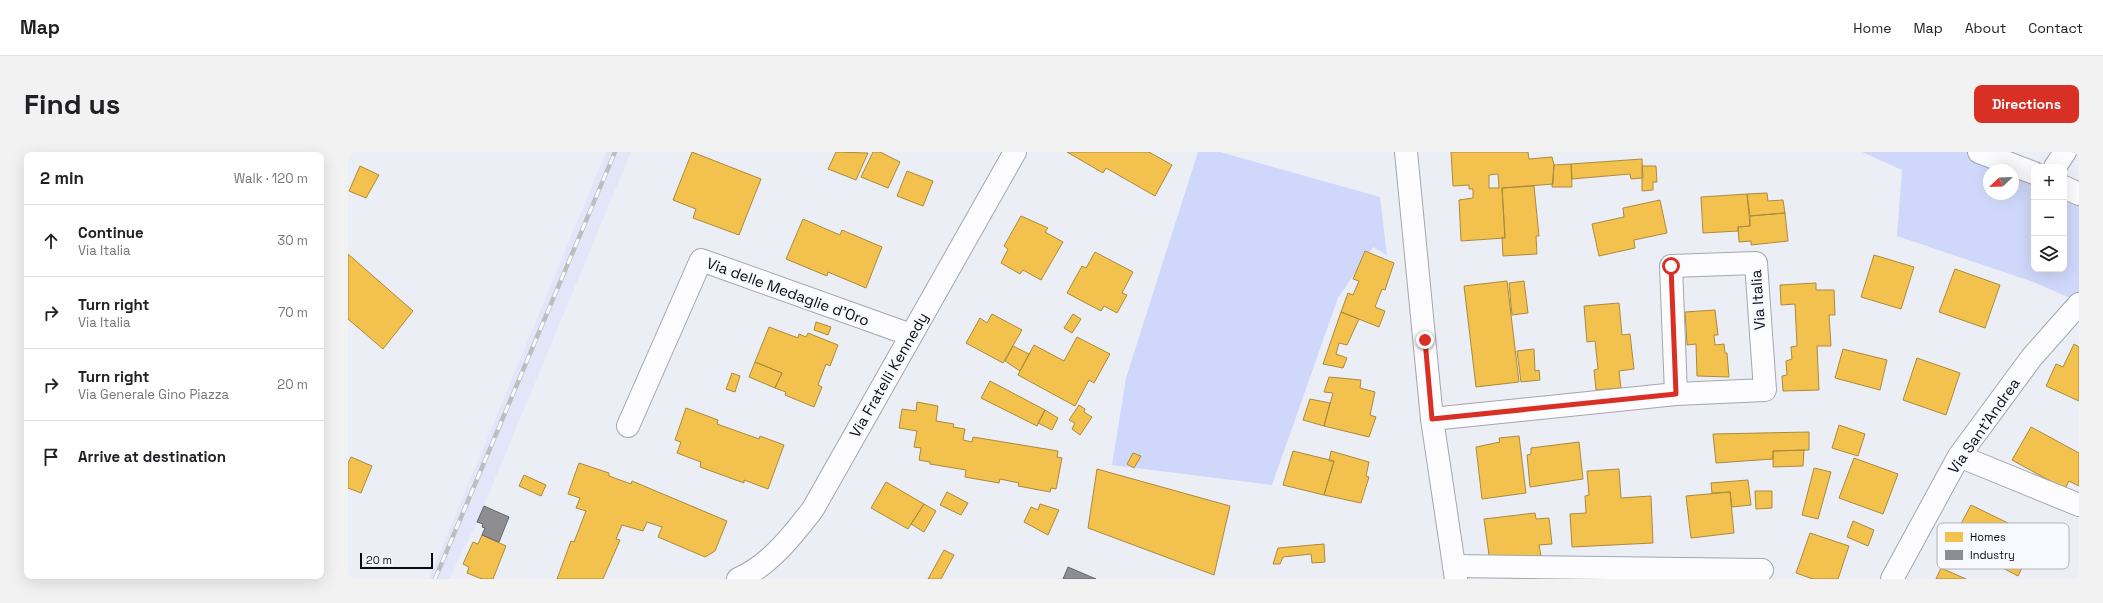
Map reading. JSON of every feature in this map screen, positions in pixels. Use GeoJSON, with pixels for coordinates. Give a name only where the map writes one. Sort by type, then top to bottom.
{"type":"FeatureCollection","features":[{"type":"Feature","properties":{"kind":"street","name":"Via Fratelli Kennedy"},"geometry":{"type":"LineString","coordinates":[[738,579],[769,559],[792,536],[812,510],[1015,152]]}},
{"type":"Feature","properties":{"kind":"street"},"geometry":{"type":"LineString","coordinates":[[1406,152],[1432,419],[1455,572],[1762,570]]}},
{"type":"Feature","properties":{"kind":"street"},"geometry":{"type":"LineString","coordinates":[[1979,152],[2031,172]]}},
{"type":"Feature","properties":{"kind":"street"},"geometry":{"type":"LineString","coordinates":[[2057,164],[2065,152]]}},
{"type":"Feature","properties":{"kind":"street"},"geometry":{"type":"LineString","coordinates":[[2067,188],[2079,194]]}},
{"type":"Feature","properties":{"kind":"street","name":"Via delle Medaglie d'Oro"},"geometry":{"type":"LineString","coordinates":[[628,426],[701,260],[911,335]]}},
{"type":"Feature","properties":{"kind":"street","name":"Via Italia"},"geometry":{"type":"LineString","coordinates":[[1432,419],[1676,394],[1764,390],[1756,263],[1671,266],[1676,394]]}},
{"type":"Feature","properties":{"kind":"street","name":"Via Sant'Andrea"},"geometry":{"type":"LineString","coordinates":[[1892,579],[1959,456],[2032,357],[2079,304]]}},
{"type":"Feature","properties":{"kind":"street"},"geometry":{"type":"LineString","coordinates":[[1959,456],[2079,504]]}},
{"type":"Feature","properties":{"kind":"shaded area"},"geometry":{"type":"Polygon","coordinates":[[[606,152],[631,152],[477,522],[449,579],[429,579],[606,152]]]}},
{"type":"Feature","properties":{"kind":"shaded area"},"geometry":{"type":"Polygon","coordinates":[[[1198,152],[1220,152],[1380,197],[1387,255],[1373,247],[1338,298],[1272,485],[1112,465],[1126,378],[1198,152]]]}},
{"type":"Feature","properties":{"kind":"shaded area"},"geometry":{"type":"Polygon","coordinates":[[[1862,152],[2010,152],[2036,164],[2031,164],[2031,272],[2067,272],[2067,179],[2079,185],[2079,291],[2072,299],[2036,283],[1897,236],[1902,170],[1862,152]]]}},
{"type":"Feature","properties":{"kind":"building: Homes"},"geometry":{"type":"Polygon","coordinates":[[[692,152],[761,179],[739,235],[693,218],[696,209],[673,200],[692,152]]]}},
{"type":"Feature","properties":{"kind":"building: Homes"},"geometry":{"type":"Polygon","coordinates":[[[836,152],[868,153],[856,180],[828,169],[836,152]]]}},
{"type":"Feature","properties":{"kind":"building: Homes"},"geometry":{"type":"Polygon","coordinates":[[[873,152],[880,152],[900,162],[888,188],[861,177],[873,152]]]}},
{"type":"Feature","properties":{"kind":"building: Homes"},"geometry":{"type":"Polygon","coordinates":[[[1067,152],[1149,152],[1172,165],[1155,196],[1106,168],[1103,173],[1067,152]]]}},
{"type":"Feature","properties":{"kind":"building: Homes"},"geometry":{"type":"Polygon","coordinates":[[[1451,152],[1528,152],[1529,159],[1552,157],[1554,165],[1553,184],[1502,188],[1505,238],[1461,241],[1459,200],[1473,198],[1473,189],[1469,189],[1469,185],[1453,186],[1451,152]],[[1498,174],[1489,175],[1489,188],[1499,188],[1498,174]]]}},
{"type":"Feature","properties":{"kind":"building: Homes"},"geometry":{"type":"Polygon","coordinates":[[[1642,159],[1643,178],[1631,179],[1630,174],[1572,179],[1571,164],[1642,159]]]}},
{"type":"Feature","properties":{"kind":"building: Homes"},"geometry":{"type":"Polygon","coordinates":[[[1571,164],[1572,187],[1552,187],[1554,165],[1571,164]]]}},
{"type":"Feature","properties":{"kind":"building: Homes"},"geometry":{"type":"Polygon","coordinates":[[[360,166],[379,175],[366,198],[349,191],[360,166]]]}},
{"type":"Feature","properties":{"kind":"building: Homes"},"geometry":{"type":"Polygon","coordinates":[[[1642,166],[1656,166],[1657,182],[1653,182],[1653,190],[1642,191],[1642,166]]]}},
{"type":"Feature","properties":{"kind":"building: Homes"},"geometry":{"type":"Polygon","coordinates":[[[907,171],[933,181],[923,206],[897,196],[907,171]]]}},
{"type":"Feature","properties":{"kind":"building: Homes"},"geometry":{"type":"Polygon","coordinates":[[[1534,186],[1539,236],[1536,236],[1537,254],[1503,256],[1502,237],[1505,238],[1502,188],[1534,186]]]}},
{"type":"Feature","properties":{"kind":"building: Homes"},"geometry":{"type":"Polygon","coordinates":[[[1767,193],[1768,201],[1783,200],[1785,213],[1750,216],[1747,194],[1767,193]]]}},
{"type":"Feature","properties":{"kind":"building: Homes"},"geometry":{"type":"Polygon","coordinates":[[[1747,194],[1750,226],[1738,227],[1738,231],[1703,233],[1701,197],[1747,194]]]}},
{"type":"Feature","properties":{"kind":"building: Homes"},"geometry":{"type":"Polygon","coordinates":[[[1660,200],[1667,233],[1634,240],[1635,248],[1599,256],[1592,224],[1624,217],[1623,208],[1660,200]]]}},
{"type":"Feature","properties":{"kind":"building: Homes"},"geometry":{"type":"Polygon","coordinates":[[[1785,213],[1788,241],[1751,245],[1751,241],[1739,242],[1738,227],[1750,226],[1750,216],[1785,213]]]}},
{"type":"Feature","properties":{"kind":"building: Homes"},"geometry":{"type":"Polygon","coordinates":[[[1021,216],[1048,228],[1045,232],[1063,242],[1041,280],[1023,270],[1020,274],[1001,263],[1008,249],[1004,246],[1021,216]]]}},
{"type":"Feature","properties":{"kind":"building: Homes"},"geometry":{"type":"Polygon","coordinates":[[[803,219],[840,235],[842,230],[882,247],[866,288],[828,272],[827,276],[786,259],[803,219]]]}},
{"type":"Feature","properties":{"kind":"building: Homes"},"geometry":{"type":"Polygon","coordinates":[[[1365,251],[1394,263],[1385,290],[1382,289],[1375,307],[1385,311],[1379,327],[1341,312],[1348,293],[1353,295],[1359,281],[1353,279],[1365,251]]]}},
{"type":"Feature","properties":{"kind":"building: Homes"},"geometry":{"type":"Polygon","coordinates":[[[1095,252],[1133,272],[1122,293],[1127,295],[1117,313],[1104,306],[1101,311],[1067,293],[1082,266],[1086,268],[1095,252]]]}},
{"type":"Feature","properties":{"kind":"building: Homes"},"geometry":{"type":"Polygon","coordinates":[[[348,254],[413,311],[383,349],[348,319],[348,254]]]}},
{"type":"Feature","properties":{"kind":"building: Homes"},"geometry":{"type":"Polygon","coordinates":[[[1874,255],[1914,267],[1901,309],[1861,297],[1874,255]]]}},
{"type":"Feature","properties":{"kind":"building: Homes"},"geometry":{"type":"Polygon","coordinates":[[[1955,269],[2000,285],[1985,328],[1939,312],[1955,269]]]}},
{"type":"Feature","properties":{"kind":"building: Homes"},"geometry":{"type":"Polygon","coordinates":[[[1507,281],[1519,382],[1476,387],[1464,286],[1507,281]]]}},
{"type":"Feature","properties":{"kind":"building: Homes"},"geometry":{"type":"Polygon","coordinates":[[[1524,281],[1528,313],[1512,315],[1509,283],[1524,281]]]}},
{"type":"Feature","properties":{"kind":"building: Homes"},"geometry":{"type":"Polygon","coordinates":[[[1816,283],[1816,290],[1834,290],[1835,315],[1829,315],[1831,346],[1817,346],[1819,390],[1783,391],[1782,376],[1787,375],[1786,361],[1792,359],[1791,347],[1797,346],[1795,304],[1781,305],[1780,285],[1816,283]]]}},
{"type":"Feature","properties":{"kind":"building: Homes"},"geometry":{"type":"Polygon","coordinates":[[[1619,303],[1622,335],[1630,334],[1634,369],[1619,371],[1621,388],[1596,390],[1594,370],[1598,369],[1595,341],[1587,342],[1584,306],[1619,303]]]}},
{"type":"Feature","properties":{"kind":"building: Homes"},"geometry":{"type":"Polygon","coordinates":[[[1715,310],[1718,335],[1714,335],[1715,345],[1724,344],[1725,353],[1727,353],[1729,377],[1697,376],[1696,344],[1687,345],[1685,312],[1715,310]]]}},
{"type":"Feature","properties":{"kind":"building: Homes"},"geometry":{"type":"Polygon","coordinates":[[[1341,312],[1359,319],[1347,345],[1339,343],[1336,354],[1347,358],[1343,368],[1323,364],[1341,312]]]}},
{"type":"Feature","properties":{"kind":"building: Homes"},"geometry":{"type":"Polygon","coordinates":[[[992,314],[1022,330],[1003,363],[966,343],[980,318],[987,323],[992,314]]]}},
{"type":"Feature","properties":{"kind":"building: Homes"},"geometry":{"type":"Polygon","coordinates":[[[1073,314],[1081,319],[1072,333],[1064,328],[1073,314]]]}},
{"type":"Feature","properties":{"kind":"building: Homes"},"geometry":{"type":"Polygon","coordinates":[[[816,322],[831,327],[828,335],[814,330],[816,322]]]}},
{"type":"Feature","properties":{"kind":"building: Homes"},"geometry":{"type":"Polygon","coordinates":[[[769,327],[798,338],[799,334],[806,337],[808,333],[838,345],[830,366],[826,364],[818,385],[822,387],[814,407],[785,395],[786,392],[775,388],[782,373],[755,362],[769,327]]]}},
{"type":"Feature","properties":{"kind":"building: Homes"},"geometry":{"type":"Polygon","coordinates":[[[1077,337],[1110,354],[1094,383],[1089,380],[1075,406],[1018,375],[1034,345],[1064,361],[1077,337]]]}},
{"type":"Feature","properties":{"kind":"building: Homes"},"geometry":{"type":"Polygon","coordinates":[[[2074,344],[2079,347],[2079,401],[2046,386],[2056,364],[2063,367],[2074,344]]]}},
{"type":"Feature","properties":{"kind":"building: Homes"},"geometry":{"type":"Polygon","coordinates":[[[1013,346],[1029,354],[1020,371],[1005,361],[1013,346]]]}},
{"type":"Feature","properties":{"kind":"building: Homes"},"geometry":{"type":"Polygon","coordinates":[[[1534,349],[1535,371],[1539,370],[1540,380],[1521,382],[1517,351],[1534,349]]]}},
{"type":"Feature","properties":{"kind":"building: Homes"},"geometry":{"type":"Polygon","coordinates":[[[1843,349],[1887,360],[1880,390],[1835,378],[1843,349]]]}},
{"type":"Feature","properties":{"kind":"building: Homes"},"geometry":{"type":"Polygon","coordinates":[[[1917,358],[1960,373],[1946,415],[1903,400],[1917,358]]]}},
{"type":"Feature","properties":{"kind":"building: Homes"},"geometry":{"type":"Polygon","coordinates":[[[755,362],[782,373],[775,388],[749,377],[755,362]]]}},
{"type":"Feature","properties":{"kind":"building: Homes"},"geometry":{"type":"Polygon","coordinates":[[[732,373],[740,376],[735,392],[726,389],[732,373]]]}},
{"type":"Feature","properties":{"kind":"building: Homes"},"geometry":{"type":"Polygon","coordinates":[[[1329,377],[1361,380],[1360,388],[1375,392],[1370,415],[1376,417],[1369,437],[1324,426],[1333,393],[1324,392],[1329,377]]]}},
{"type":"Feature","properties":{"kind":"building: Homes"},"geometry":{"type":"Polygon","coordinates":[[[990,381],[1045,410],[1037,426],[981,398],[990,381]]]}},
{"type":"Feature","properties":{"kind":"building: Homes"},"geometry":{"type":"Polygon","coordinates":[[[1310,399],[1330,403],[1324,426],[1303,420],[1310,399]]]}},
{"type":"Feature","properties":{"kind":"building: Homes"},"geometry":{"type":"Polygon","coordinates":[[[917,402],[938,406],[936,421],[954,424],[953,427],[965,429],[963,440],[972,442],[973,437],[1058,451],[1057,457],[1062,458],[1056,489],[1051,488],[1050,492],[1018,486],[1019,483],[1000,479],[999,483],[965,477],[966,470],[930,464],[930,462],[919,460],[921,448],[914,447],[917,431],[899,428],[902,409],[916,411],[917,402]]]}},
{"type":"Feature","properties":{"kind":"building: Homes"},"geometry":{"type":"Polygon","coordinates":[[[1079,405],[1085,409],[1084,412],[1092,417],[1080,435],[1072,429],[1075,423],[1069,420],[1079,405]]]}},
{"type":"Feature","properties":{"kind":"building: Homes"},"geometry":{"type":"Polygon","coordinates":[[[686,408],[718,420],[717,424],[759,439],[760,436],[784,445],[768,489],[744,480],[744,483],[700,467],[701,462],[677,453],[681,442],[675,440],[686,408]]]}},
{"type":"Feature","properties":{"kind":"building: Homes"},"geometry":{"type":"Polygon","coordinates":[[[1045,410],[1058,418],[1052,430],[1038,423],[1045,410]]]}},
{"type":"Feature","properties":{"kind":"building: Homes"},"geometry":{"type":"Polygon","coordinates":[[[1839,425],[1865,434],[1858,456],[1832,448],[1839,425]]]}},
{"type":"Feature","properties":{"kind":"building: Homes"},"geometry":{"type":"Polygon","coordinates":[[[2031,427],[2079,453],[2079,486],[2069,481],[2065,489],[2012,460],[2031,427]]]}},
{"type":"Feature","properties":{"kind":"building: Homes"},"geometry":{"type":"Polygon","coordinates":[[[1809,432],[1809,450],[1773,451],[1773,459],[1716,463],[1713,434],[1809,432]]]}},
{"type":"Feature","properties":{"kind":"building: Homes"},"geometry":{"type":"Polygon","coordinates":[[[1519,436],[1526,493],[1482,499],[1476,447],[1500,442],[1499,438],[1519,436]]]}},
{"type":"Feature","properties":{"kind":"building: Homes"},"geometry":{"type":"Polygon","coordinates":[[[1579,442],[1583,479],[1530,487],[1527,455],[1531,454],[1531,448],[1579,442]]]}},
{"type":"Feature","properties":{"kind":"building: Homes"},"geometry":{"type":"Polygon","coordinates":[[[1804,450],[1803,466],[1773,467],[1773,451],[1804,450]]]}},
{"type":"Feature","properties":{"kind":"building: Homes"},"geometry":{"type":"Polygon","coordinates":[[[1293,451],[1334,461],[1324,495],[1283,485],[1293,451]]]}},
{"type":"Feature","properties":{"kind":"building: Homes"},"geometry":{"type":"Polygon","coordinates":[[[1331,451],[1369,462],[1366,476],[1369,477],[1361,503],[1324,495],[1334,461],[1329,461],[1331,451]]]}},
{"type":"Feature","properties":{"kind":"building: Homes"},"geometry":{"type":"Polygon","coordinates":[[[1133,453],[1141,456],[1134,468],[1127,464],[1133,453]]]}},
{"type":"Feature","properties":{"kind":"building: Homes"},"geometry":{"type":"Polygon","coordinates":[[[351,457],[372,466],[361,493],[348,488],[348,463],[351,457]]]}},
{"type":"Feature","properties":{"kind":"building: Homes"},"geometry":{"type":"Polygon","coordinates":[[[1854,458],[1898,474],[1883,514],[1839,498],[1854,458]]]}},
{"type":"Feature","properties":{"kind":"building: Homes"},"geometry":{"type":"Polygon","coordinates":[[[579,463],[609,473],[609,476],[631,484],[632,481],[727,521],[715,551],[705,557],[658,537],[662,527],[647,522],[643,531],[622,525],[616,539],[620,540],[603,579],[557,579],[571,541],[574,542],[586,511],[576,508],[580,498],[568,494],[579,463]]]}},
{"type":"Feature","properties":{"kind":"building: Homes"},"geometry":{"type":"Polygon","coordinates":[[[1814,468],[1831,472],[1818,519],[1802,515],[1814,468]]]}},
{"type":"Feature","properties":{"kind":"building: Homes"},"geometry":{"type":"Polygon","coordinates":[[[1097,469],[1230,506],[1214,575],[1088,528],[1097,469]]]}},
{"type":"Feature","properties":{"kind":"building: Homes"},"geometry":{"type":"Polygon","coordinates":[[[1619,469],[1621,498],[1651,496],[1653,543],[1572,547],[1570,514],[1586,513],[1585,496],[1589,495],[1587,471],[1619,469]]]}},
{"type":"Feature","properties":{"kind":"building: Homes"},"geometry":{"type":"Polygon","coordinates":[[[524,475],[546,485],[541,496],[519,486],[524,475]]]}},
{"type":"Feature","properties":{"kind":"building: Homes"},"geometry":{"type":"Polygon","coordinates":[[[1748,480],[1751,505],[1732,507],[1730,492],[1712,493],[1711,483],[1748,480]]]}},
{"type":"Feature","properties":{"kind":"building: Homes"},"geometry":{"type":"Polygon","coordinates":[[[886,482],[924,504],[908,529],[871,508],[886,482]]]}},
{"type":"Feature","properties":{"kind":"building: Homes"},"geometry":{"type":"Polygon","coordinates":[[[1755,491],[1772,491],[1772,508],[1756,509],[1755,491]]]}},
{"type":"Feature","properties":{"kind":"building: Homes"},"geometry":{"type":"Polygon","coordinates":[[[947,492],[968,503],[961,515],[940,505],[947,492]]]}},
{"type":"Feature","properties":{"kind":"building: Homes"},"geometry":{"type":"Polygon","coordinates":[[[1730,492],[1734,533],[1691,538],[1686,496],[1730,492]]]}},
{"type":"Feature","properties":{"kind":"building: Homes"},"geometry":{"type":"Polygon","coordinates":[[[924,504],[936,511],[924,532],[911,524],[924,504]]]}},
{"type":"Feature","properties":{"kind":"building: Homes"},"geometry":{"type":"Polygon","coordinates":[[[1040,504],[1059,510],[1048,535],[1024,522],[1031,507],[1038,510],[1040,504]]]}},
{"type":"Feature","properties":{"kind":"building: Homes"},"geometry":{"type":"Polygon","coordinates":[[[1971,505],[2008,523],[1961,523],[1971,505]]]}},
{"type":"Feature","properties":{"kind":"building: Homes"},"geometry":{"type":"Polygon","coordinates":[[[1535,513],[1536,519],[1549,518],[1552,544],[1539,545],[1541,556],[1490,562],[1484,519],[1535,513]]]}},
{"type":"Feature","properties":{"kind":"building: Homes"},"geometry":{"type":"Polygon","coordinates":[[[1853,521],[1874,530],[1868,546],[1847,537],[1853,521]]]}},
{"type":"Feature","properties":{"kind":"building: Homes"},"geometry":{"type":"Polygon","coordinates":[[[1810,533],[1849,546],[1838,579],[1813,579],[1796,573],[1810,533]]]}},
{"type":"Feature","properties":{"kind":"building: Homes"},"geometry":{"type":"Polygon","coordinates":[[[482,535],[506,546],[493,579],[482,579],[467,573],[469,567],[463,564],[473,542],[478,544],[482,535]]]}},
{"type":"Feature","properties":{"kind":"building: Homes"},"geometry":{"type":"Polygon","coordinates":[[[1324,544],[1325,562],[1312,563],[1311,554],[1283,557],[1280,564],[1273,564],[1278,548],[1324,544]]]}},
{"type":"Feature","properties":{"kind":"building: Homes"},"geometry":{"type":"Polygon","coordinates":[[[944,550],[954,555],[941,579],[928,579],[944,550]]]}},
{"type":"Feature","properties":{"kind":"building: Homes"},"geometry":{"type":"Polygon","coordinates":[[[1941,569],[1943,569],[1966,579],[1936,579],[1941,569]]]}},
{"type":"Feature","properties":{"kind":"building: Homes"},"geometry":{"type":"Polygon","coordinates":[[[2005,569],[2022,569],[2018,576],[2005,569]]]}},
{"type":"Feature","properties":{"kind":"building: Industry"},"geometry":{"type":"Polygon","coordinates":[[[484,506],[509,517],[499,542],[482,535],[485,528],[482,527],[483,524],[477,522],[484,506]]]}},
{"type":"Feature","properties":{"kind":"building: Industry"},"geometry":{"type":"Polygon","coordinates":[[[1068,567],[1096,579],[1063,579],[1068,567]]]}},
{"type":"Feature","properties":{"kind":"railway"},"geometry":{"type":"LineString","coordinates":[[435,579],[615,152]]}},
{"type":"Feature","properties":{"kind":"route"},"geometry":{"type":"LineString","coordinates":[[1425,340],[1432,419],[1676,394],[1671,266]]}}]}
